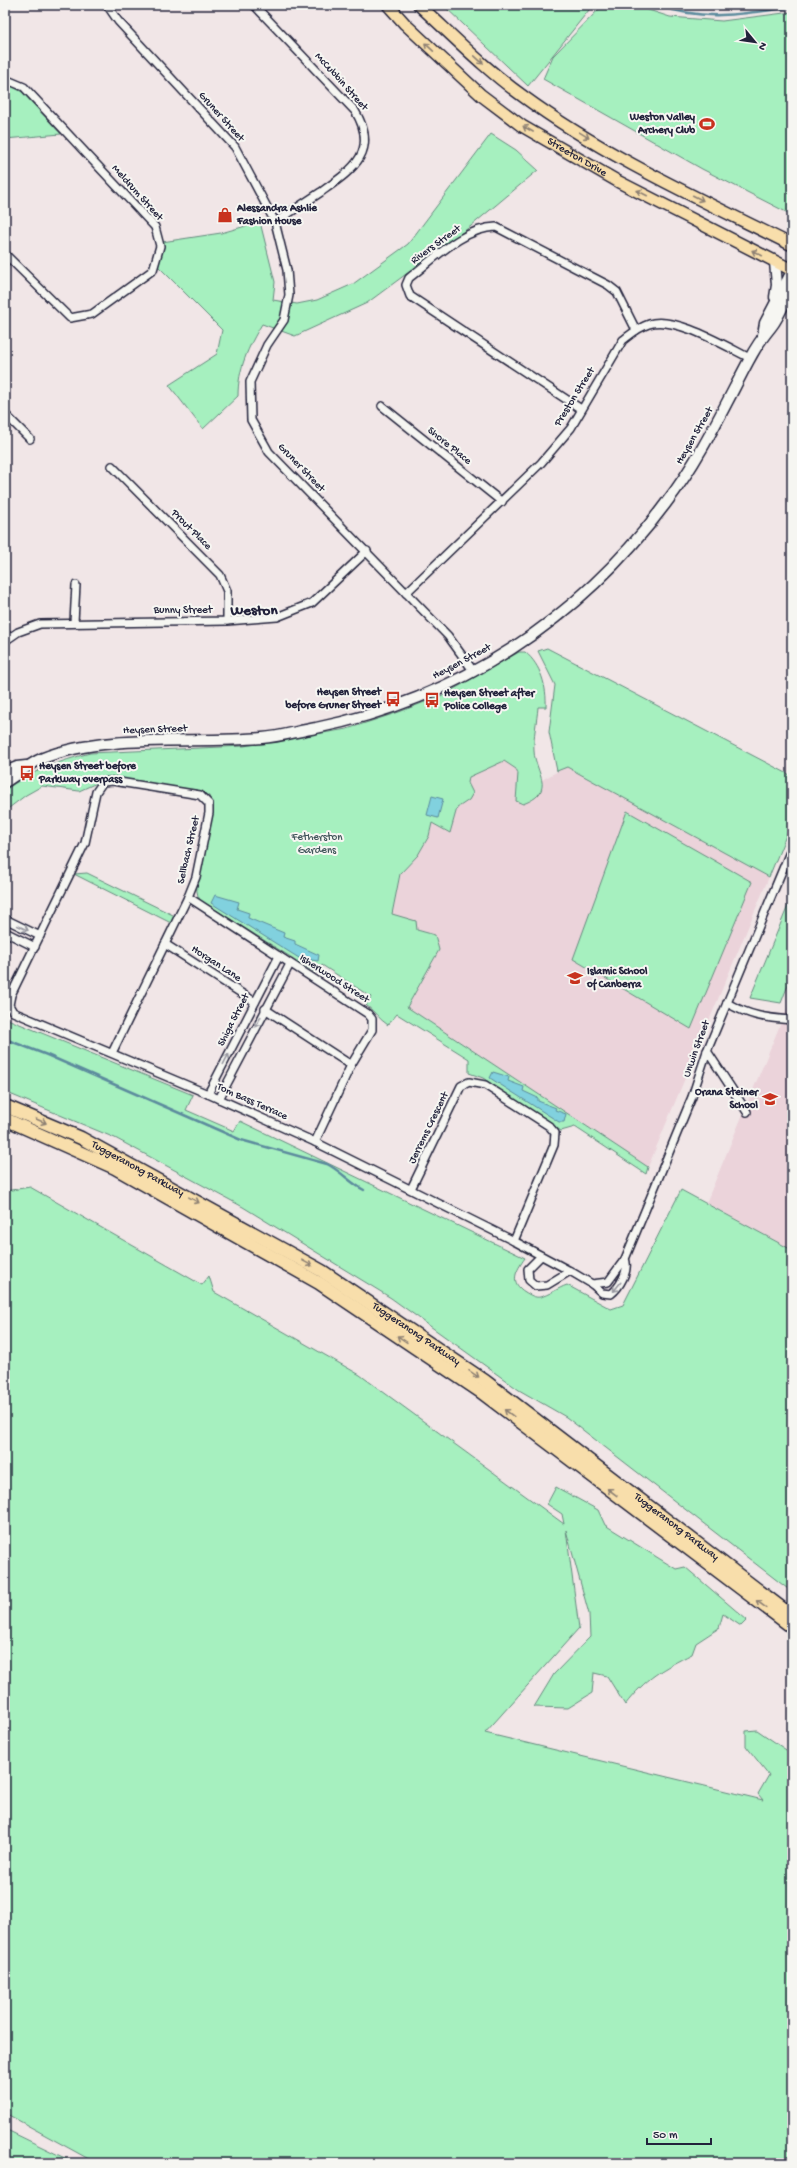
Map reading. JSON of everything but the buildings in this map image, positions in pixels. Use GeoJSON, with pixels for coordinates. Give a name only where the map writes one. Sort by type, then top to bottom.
{"type":"FeatureCollection","features":[{"type":"Feature","properties":{"kind":"highway","name":"Tuggeranong Parkway"},"geometry":{"type":"LineString","coordinates":[[5,1106],[81,1138],[322,1271],[485,1381],[792,1616]]}},
{"type":"Feature","properties":{"kind":"highway","name":"Tuggeranong Parkway"},"geometry":{"type":"LineString","coordinates":[[5,1119],[115,1168],[319,1283],[481,1392],[792,1627]]}},
{"type":"Feature","properties":{"kind":"main road","name":"Streeton Drive"},"geometry":{"type":"LineString","coordinates":[[388,5],[404,24],[481,95],[522,126],[619,182],[792,270]]}},
{"type":"Feature","properties":{"kind":"main road","name":"Streeton Drive"},"geometry":{"type":"LineString","coordinates":[[419,5],[499,78],[525,98],[628,161],[792,245]]}},
{"type":"Feature","properties":{"kind":"main road"},"geometry":{"type":"LineString","coordinates":[[733,216],[750,230],[788,250],[792,255]]}},
{"type":"Feature","properties":{"kind":"main road"},"geometry":{"type":"LineString","coordinates":[[774,305],[777,285],[775,262]]}},
{"type":"Feature","properties":{"kind":"main road","name":"Heysen Street"},"geometry":{"type":"LineString","coordinates":[[763,335],[765,323],[789,277],[792,275]]}},
{"type":"Feature","properties":{"kind":"main road","name":"Heysen Street"},"geometry":{"type":"LineString","coordinates":[[5,782],[26,766],[46,757],[83,747],[124,743],[264,738],[348,721],[407,703],[474,672],[527,639],[586,593],[635,543],[685,476],[717,423],[763,335],[772,326],[789,299],[792,287]]}},
{"type":"Feature","properties":{"kind":"main road","name":"Heysen Street"},"geometry":{"type":"LineString","coordinates":[[5,772],[17,767],[26,766]]}},
{"type":"Feature","properties":{"kind":"street","name":"Gruner Street"},"geometry":{"type":"LineString","coordinates":[[107,5],[118,21],[235,147],[275,222],[286,270],[289,295],[284,320],[267,345],[250,382],[251,420],[269,452],[367,551],[448,636],[474,672]]}},
{"type":"Feature","properties":{"kind":"street","name":"McCubbin Street"},"geometry":{"type":"LineString","coordinates":[[254,5],[355,111],[360,120],[364,134],[362,153],[354,168],[275,222]]}},
{"type":"Feature","properties":{"kind":"street","name":"Meldrum Street"},"geometry":{"type":"LineString","coordinates":[[5,80],[24,87],[154,227],[160,246],[153,270],[92,314],[70,318],[5,254]]}},
{"type":"Feature","properties":{"kind":"street","name":"Rivers Street"},"geometry":{"type":"LineString","coordinates":[[581,409],[410,296],[406,285],[409,278],[461,238],[482,227],[496,227],[608,285],[616,292],[636,330]]}},
{"type":"Feature","properties":{"kind":"street","name":"Preston Street"},"geometry":{"type":"LineString","coordinates":[[406,593],[541,463],[566,434],[623,340],[636,330],[650,323],[671,324],[690,329],[750,358]]}},
{"type":"Feature","properties":{"kind":"street","name":"Shore Place"},"geometry":{"type":"LineString","coordinates":[[382,406],[502,502]]}},
{"type":"Feature","properties":{"kind":"street"},"geometry":{"type":"LineString","coordinates":[[5,414],[30,439]]}},
{"type":"Feature","properties":{"kind":"street","name":"Prout Place"},"geometry":{"type":"LineString","coordinates":[[112,466],[220,575],[227,591],[227,621]]}},
{"type":"Feature","properties":{"kind":"street","name":"Bunny Street"},"geometry":{"type":"LineString","coordinates":[[5,641],[18,632],[40,624],[74,622],[227,621],[277,617],[312,603],[367,551]]}},
{"type":"Feature","properties":{"kind":"street"},"geometry":{"type":"LineString","coordinates":[[74,622],[76,585]]}},
{"type":"Feature","properties":{"kind":"street","name":"Sellbach Street"},"geometry":{"type":"LineString","coordinates":[[35,946],[86,843],[96,792],[103,782],[113,781],[200,795],[209,804],[209,813],[196,877],[188,897],[112,1053]]}},
{"type":"Feature","properties":{"kind":"street","name":"Unwin Street"},"geometry":{"type":"LineString","coordinates":[[592,1284],[608,1282],[625,1259],[692,1097],[707,1051],[792,847]]}},
{"type":"Feature","properties":{"kind":"street","name":"Isherwood Street"},"geometry":{"type":"LineString","coordinates":[[188,897],[368,1014],[372,1019],[372,1030],[351,1065],[315,1142]]}},
{"type":"Feature","properties":{"kind":"street"},"geometry":{"type":"LineString","coordinates":[[5,919],[40,936]]}},
{"type":"Feature","properties":{"kind":"street"},"geometry":{"type":"LineString","coordinates":[[5,932],[35,946]]}},
{"type":"Feature","properties":{"kind":"street","name":"Horgan Lane"},"geometry":{"type":"LineString","coordinates":[[165,944],[255,1002]]}},
{"type":"Feature","properties":{"kind":"street","name":"Tom Bass Terrace"},"geometry":{"type":"LineString","coordinates":[[35,946],[11,995],[9,1005],[12,1010],[29,1020],[112,1053],[315,1142],[411,1188],[514,1241],[592,1284]]}},
{"type":"Feature","properties":{"kind":"street","name":"Shiga Street"},"geometry":{"type":"LineString","coordinates":[[208,1094],[279,956]]}},
{"type":"Feature","properties":{"kind":"street","name":"Shiga Street"},"geometry":{"type":"LineString","coordinates":[[219,1099],[290,964]]}},
{"type":"Feature","properties":{"kind":"street"},"geometry":{"type":"LineString","coordinates":[[727,1003],[747,1014],[763,1018],[792,1020]]}},
{"type":"Feature","properties":{"kind":"street"},"geometry":{"type":"LineString","coordinates":[[265,1009],[351,1065]]}},
{"type":"Feature","properties":{"kind":"street"},"geometry":{"type":"LineString","coordinates":[[707,1051],[747,1112]]}},
{"type":"Feature","properties":{"kind":"street","name":"Jerrems Crescent"},"geometry":{"type":"LineString","coordinates":[[411,1188],[461,1086],[468,1082],[485,1085],[549,1126],[555,1133],[554,1145],[514,1241]]}},
{"type":"Feature","properties":{"kind":"street"},"geometry":{"type":"LineString","coordinates":[[541,1256],[528,1269],[529,1280],[536,1286],[547,1285],[570,1271]]}},
{"type":"Feature","properties":{"kind":"street","name":"Unwin Street"},"geometry":{"type":"LineString","coordinates":[[592,1284],[602,1293],[611,1294],[621,1282],[627,1262],[625,1259]]}},
{"type":"Feature","properties":{"kind":"shaded area","name":"Islamic School of Canberra"},"geometry":{"type":"Polygon","coordinates":[[[500,761],[504,761],[516,769],[518,773],[516,800],[523,804],[533,800],[543,787],[542,780],[567,766],[769,877],[648,1167],[407,1007],[439,950],[435,935],[417,930],[392,914],[400,874],[418,855],[429,836],[432,823],[450,833],[457,808],[469,800],[469,777],[495,765],[500,761]]]}},
{"type":"Feature","properties":{"kind":"shaded area","name":"Orana Steiner School"},"geometry":{"type":"Polygon","coordinates":[[[792,996],[792,1250],[706,1203],[792,996]]]}},
{"type":"Feature","properties":{"kind":"green space"},"geometry":{"type":"Polygon","coordinates":[[[443,5],[593,5],[528,86],[443,5]]]}},
{"type":"Feature","properties":{"kind":"green space","name":"Weston Valley Archery Club"},"geometry":{"type":"Polygon","coordinates":[[[603,5],[633,5],[670,17],[722,21],[792,12],[792,215],[702,169],[543,79],[553,56],[603,5]]]}},
{"type":"Feature","properties":{"kind":"green space"},"geometry":{"type":"Polygon","coordinates":[[[5,82],[22,92],[61,134],[5,139],[5,82]]]}},
{"type":"Feature","properties":{"kind":"green space"},"geometry":{"type":"Polygon","coordinates":[[[491,134],[516,150],[538,170],[471,226],[367,303],[295,336],[262,324],[252,341],[242,367],[238,386],[238,396],[203,429],[169,385],[217,354],[222,330],[158,266],[162,242],[221,233],[260,222],[275,282],[273,300],[297,304],[317,300],[353,284],[408,244],[491,134]]]}},
{"type":"Feature","properties":{"kind":"green space"},"geometry":{"type":"Polygon","coordinates":[[[547,648],[792,776],[792,821],[769,877],[567,767],[557,771],[549,732],[555,685],[538,651],[547,648]]]}},
{"type":"Feature","properties":{"kind":"green space","name":"Fetherston Gardens"},"geometry":{"type":"Polygon","coordinates":[[[519,652],[525,652],[531,657],[539,670],[544,684],[546,707],[538,707],[534,740],[534,755],[542,784],[541,790],[535,798],[526,803],[523,804],[516,801],[518,773],[516,769],[504,761],[469,777],[468,783],[473,793],[469,800],[457,808],[450,833],[432,823],[429,836],[418,855],[400,874],[392,914],[416,921],[417,930],[435,935],[439,950],[407,1007],[648,1167],[646,1174],[575,1127],[561,1131],[483,1078],[469,1073],[469,1059],[397,1014],[388,1025],[366,1005],[371,997],[322,965],[316,973],[200,900],[197,891],[197,879],[211,822],[212,808],[209,796],[199,791],[115,778],[101,781],[79,791],[42,786],[26,795],[5,811],[5,790],[35,772],[68,759],[90,753],[244,746],[347,729],[399,712],[445,694],[519,652]]]}},
{"type":"Feature","properties":{"kind":"green space"},"geometry":{"type":"Polygon","coordinates":[[[627,811],[752,882],[691,1029],[573,959],[627,811]]]}},
{"type":"Feature","properties":{"kind":"green space"},"geometry":{"type":"Polygon","coordinates":[[[87,873],[175,916],[171,923],[74,874],[87,873]]]}},
{"type":"Feature","properties":{"kind":"green space"},"geometry":{"type":"Polygon","coordinates":[[[792,896],[792,975],[781,1003],[750,998],[792,896]]]}},
{"type":"Feature","properties":{"kind":"green space"},"geometry":{"type":"Polygon","coordinates":[[[5,1018],[193,1095],[186,1110],[234,1131],[240,1121],[525,1258],[519,1267],[516,1280],[520,1288],[534,1297],[543,1296],[567,1285],[611,1309],[623,1305],[681,1190],[792,1250],[792,1592],[566,1417],[519,1390],[391,1298],[243,1207],[115,1138],[5,1092],[5,1018]]]}},
{"type":"Feature","properties":{"kind":"green space"},"geometry":{"type":"Polygon","coordinates":[[[30,1187],[202,1285],[209,1276],[214,1292],[360,1375],[564,1524],[562,1514],[547,1504],[556,1487],[598,1510],[605,1525],[676,1569],[685,1567],[747,1620],[741,1626],[723,1614],[719,1628],[696,1643],[692,1654],[655,1675],[640,1688],[625,1705],[607,1676],[594,1673],[592,1693],[568,1708],[534,1707],[554,1674],[590,1637],[589,1614],[566,1530],[579,1628],[485,1733],[763,1800],[758,1794],[769,1775],[746,1746],[746,1731],[757,1730],[792,1754],[792,2163],[96,2163],[5,2113],[5,1191],[30,1187]]]}},
{"type":"Feature","properties":{"kind":"green space"},"geometry":{"type":"Polygon","coordinates":[[[5,2129],[75,2163],[5,2163],[5,2129]]]}},
{"type":"Feature","properties":{"kind":"water"},"geometry":{"type":"Polygon","coordinates":[[[432,796],[443,799],[438,818],[427,815],[432,796]]]}},
{"type":"Feature","properties":{"kind":"water"},"geometry":{"type":"Polygon","coordinates":[[[215,895],[239,902],[237,909],[249,913],[248,918],[284,933],[283,937],[295,941],[295,944],[319,955],[318,961],[299,958],[211,903],[215,895]]]}},
{"type":"Feature","properties":{"kind":"water"},"geometry":{"type":"Polygon","coordinates":[[[493,1072],[509,1077],[508,1081],[524,1087],[523,1091],[538,1098],[538,1101],[556,1108],[555,1110],[566,1114],[564,1122],[559,1122],[490,1078],[493,1072]]]}},
{"type":"Feature","properties":{"kind":"waterway"},"geometry":{"type":"LineString","coordinates":[[656,5],[674,10],[708,15],[740,14],[792,7]]}},
{"type":"Feature","properties":{"kind":"waterway"},"geometry":{"type":"LineString","coordinates":[[5,1039],[47,1055],[241,1140],[327,1164],[364,1190]]}},
{"type":"Feature","properties":{"kind":"place","name":"Weston Valley Archery Club"},"geometry":{"type":"Point","coordinates":[707,124]}},
{"type":"Feature","properties":{"kind":"place","name":"Alessandra Ashlie Fashion House"},"geometry":{"type":"Point","coordinates":[225,215]}},
{"type":"Feature","properties":{"kind":"place","name":"Heysen Street before Gruner Street"},"geometry":{"type":"Point","coordinates":[393,699]}},
{"type":"Feature","properties":{"kind":"place","name":"Heysen Street after Police College"},"geometry":{"type":"Point","coordinates":[432,700]}},
{"type":"Feature","properties":{"kind":"place","name":"Heysen Street before Parkway overpass"},"geometry":{"type":"Point","coordinates":[27,773]}},
{"type":"Feature","properties":{"kind":"place","name":"Islamic School of Canberra"},"geometry":{"type":"Point","coordinates":[575,978]}},
{"type":"Feature","properties":{"kind":"place","name":"Orana Steiner School"},"geometry":{"type":"Point","coordinates":[770,1099]}},
{"type":"Feature","properties":{"kind":"district","name":"Weston"},"geometry":{"type":"Point","coordinates":[254,611]}}]}
